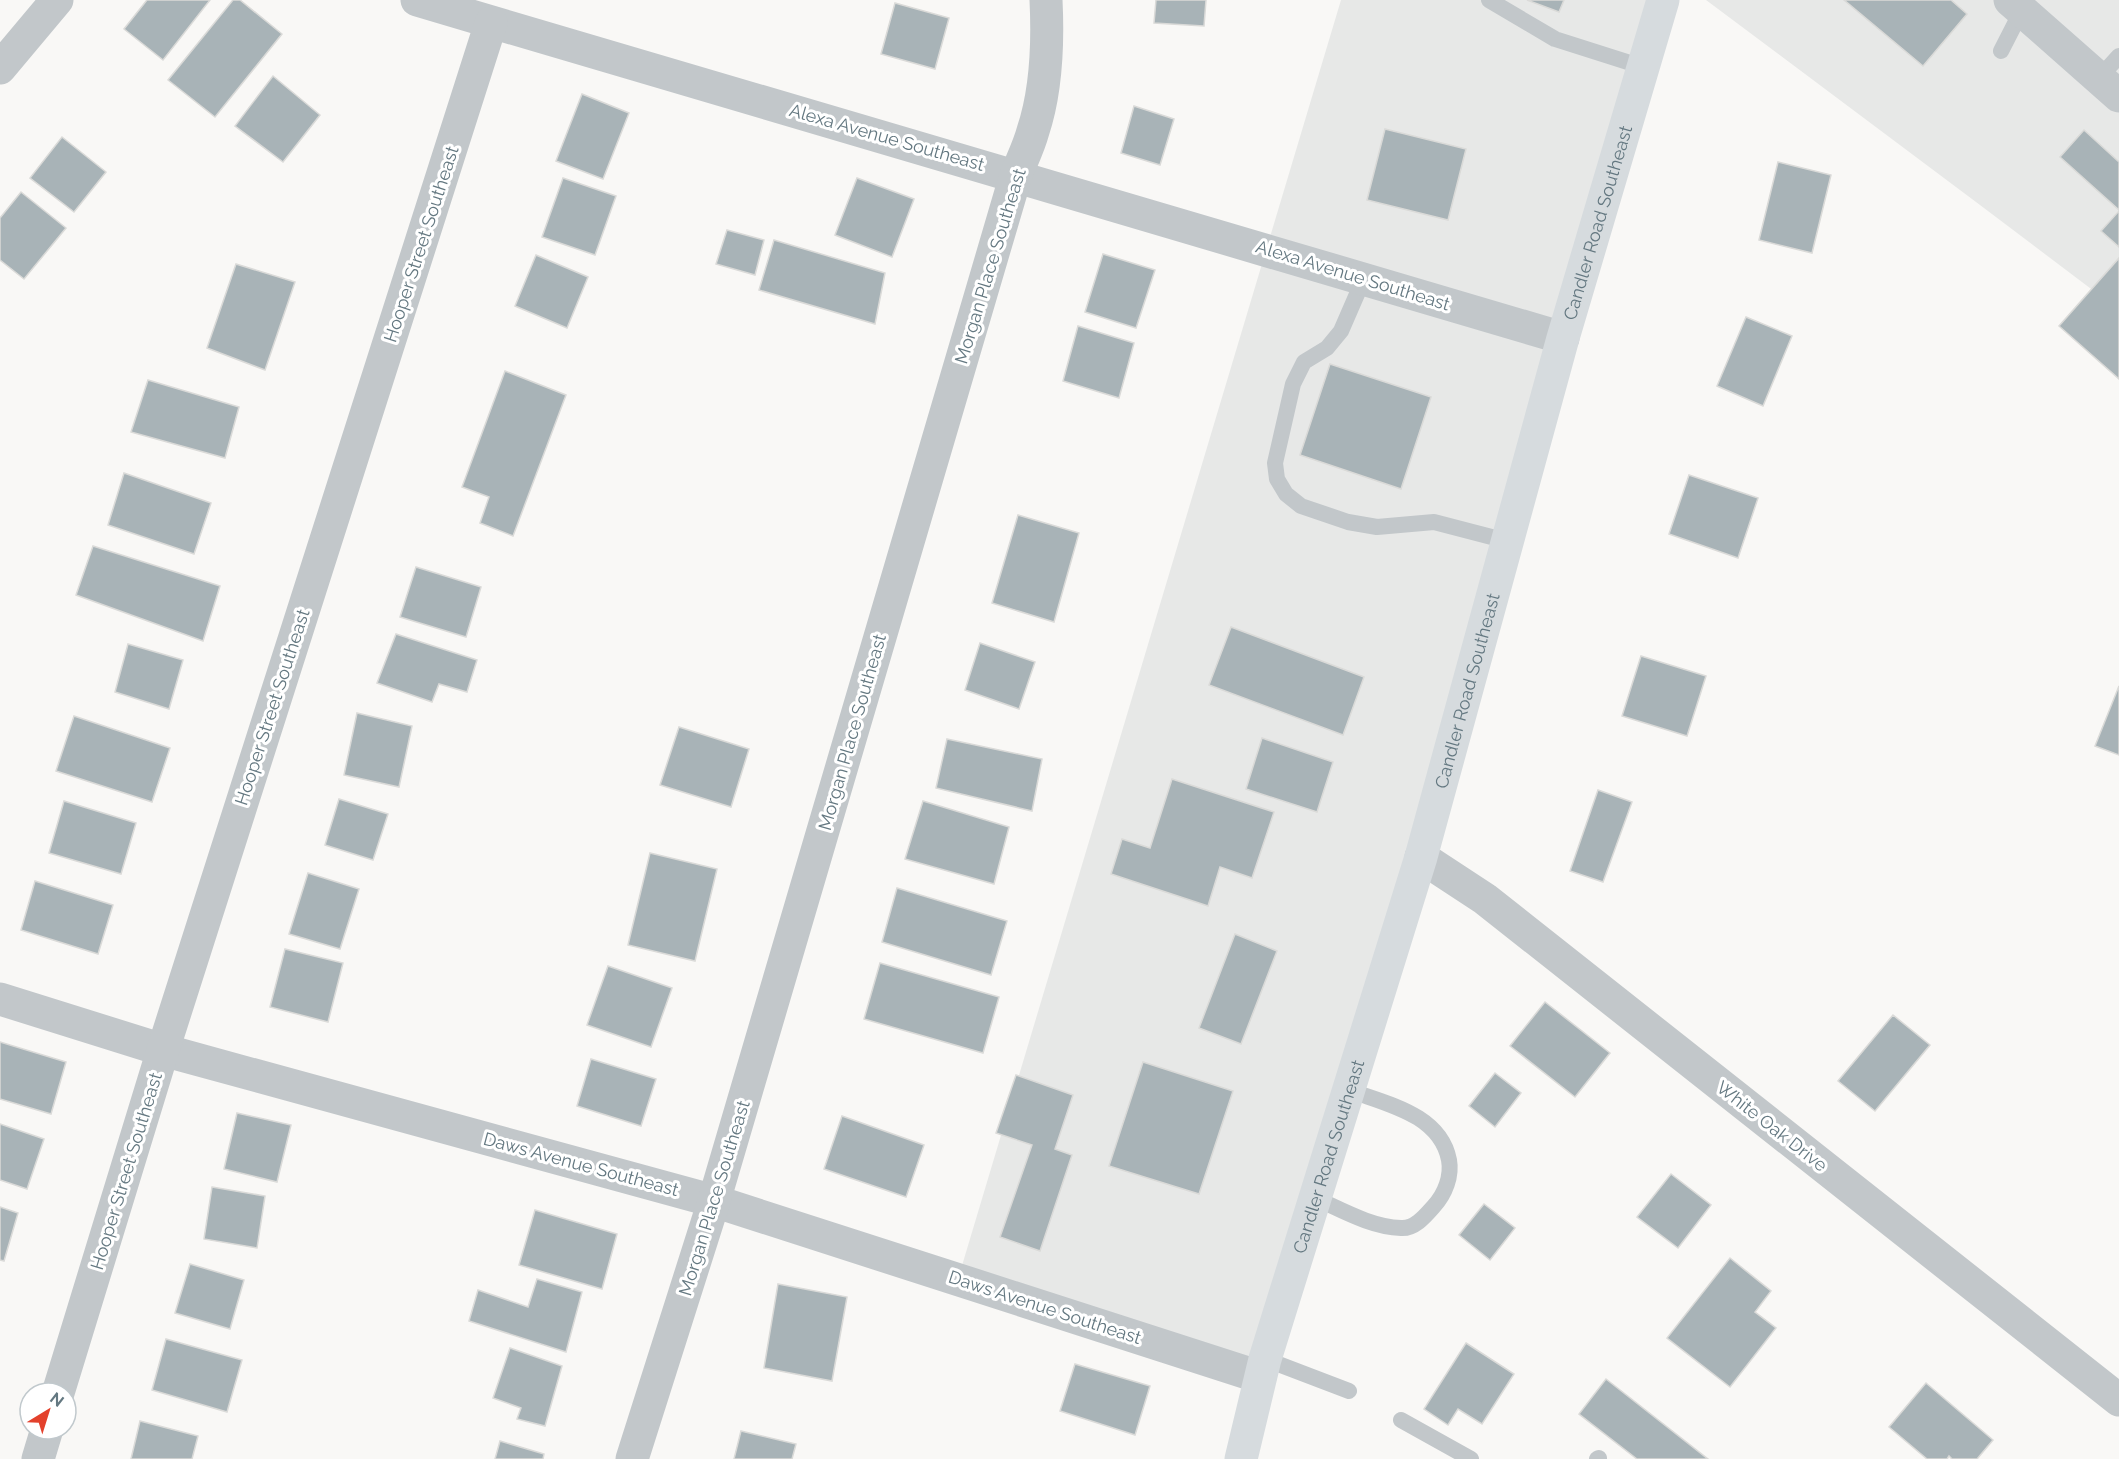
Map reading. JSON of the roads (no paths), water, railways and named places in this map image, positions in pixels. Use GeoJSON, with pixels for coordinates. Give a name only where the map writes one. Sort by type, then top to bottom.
{"type":"FeatureCollection","features":[{"type":"Feature","properties":{"kind":"main road","name":"Candler Road Southeast"},"geometry":{"type":"LineString","coordinates":[[1241,1459],[1263,1368],[1421,857],[1563,338],[1663,0]]}},
{"type":"Feature","properties":{"kind":"street"},"geometry":{"type":"LineString","coordinates":[[0,68],[57,0]]}},
{"type":"Feature","properties":{"kind":"street","name":"Alexa Avenue Southeast"},"geometry":{"type":"LineString","coordinates":[[417,0],[1563,338]]}},
{"type":"Feature","properties":{"kind":"street","name":"Morgan Place Southeast"},"geometry":{"type":"LineString","coordinates":[[632,1459],[714,1201],[1016,175],[1034,130],[1048,32],[1046,0]]}},
{"type":"Feature","properties":{"kind":"street"},"geometry":{"type":"LineString","coordinates":[[2016,5],[2112,77]]}},
{"type":"Feature","properties":{"kind":"street","name":"Hooper Street Southeast"},"geometry":{"type":"LineString","coordinates":[[62,1381],[163,1050],[491,23]]}},
{"type":"Feature","properties":{"kind":"street","name":"White Oak Drive"},"geometry":{"type":"LineString","coordinates":[[1421,857],[1485,899],[2117,1390]]}},
{"type":"Feature","properties":{"kind":"street","name":"Daws Avenue Southeast"},"geometry":{"type":"LineString","coordinates":[[0,999],[163,1050],[714,1201],[1263,1368]]}},
{"type":"Feature","properties":{"kind":"street"},"geometry":{"type":"LineString","coordinates":[[38,1459],[44,1441]]}},
{"type":"Feature","properties":{"kind":"lane"},"geometry":{"type":"LineString","coordinates":[[1489,0],[1555,39],[1643,67]]}},
{"type":"Feature","properties":{"kind":"lane"},"geometry":{"type":"LineString","coordinates":[[2001,51],[2016,5]]}},
{"type":"Feature","properties":{"kind":"lane"},"geometry":{"type":"LineString","coordinates":[[1364,278],[1341,331],[1327,348],[1304,362],[1293,384],[1275,464],[1277,479],[1286,494],[1301,506],[1348,522],[1377,527],[1434,522],[1507,541]]}},
{"type":"Feature","properties":{"kind":"lane"},"geometry":{"type":"LineString","coordinates":[[1315,1198],[1374,1224],[1404,1229],[1422,1220],[1443,1196],[1451,1169],[1447,1149],[1434,1129],[1409,1113],[1349,1090]]}},
{"type":"Feature","properties":{"kind":"lane"},"geometry":{"type":"LineString","coordinates":[[1263,1368],[1349,1391]]}},
{"type":"Feature","properties":{"kind":"lane"},"geometry":{"type":"LineString","coordinates":[[1401,1420],[1471,1459]]}}]}
